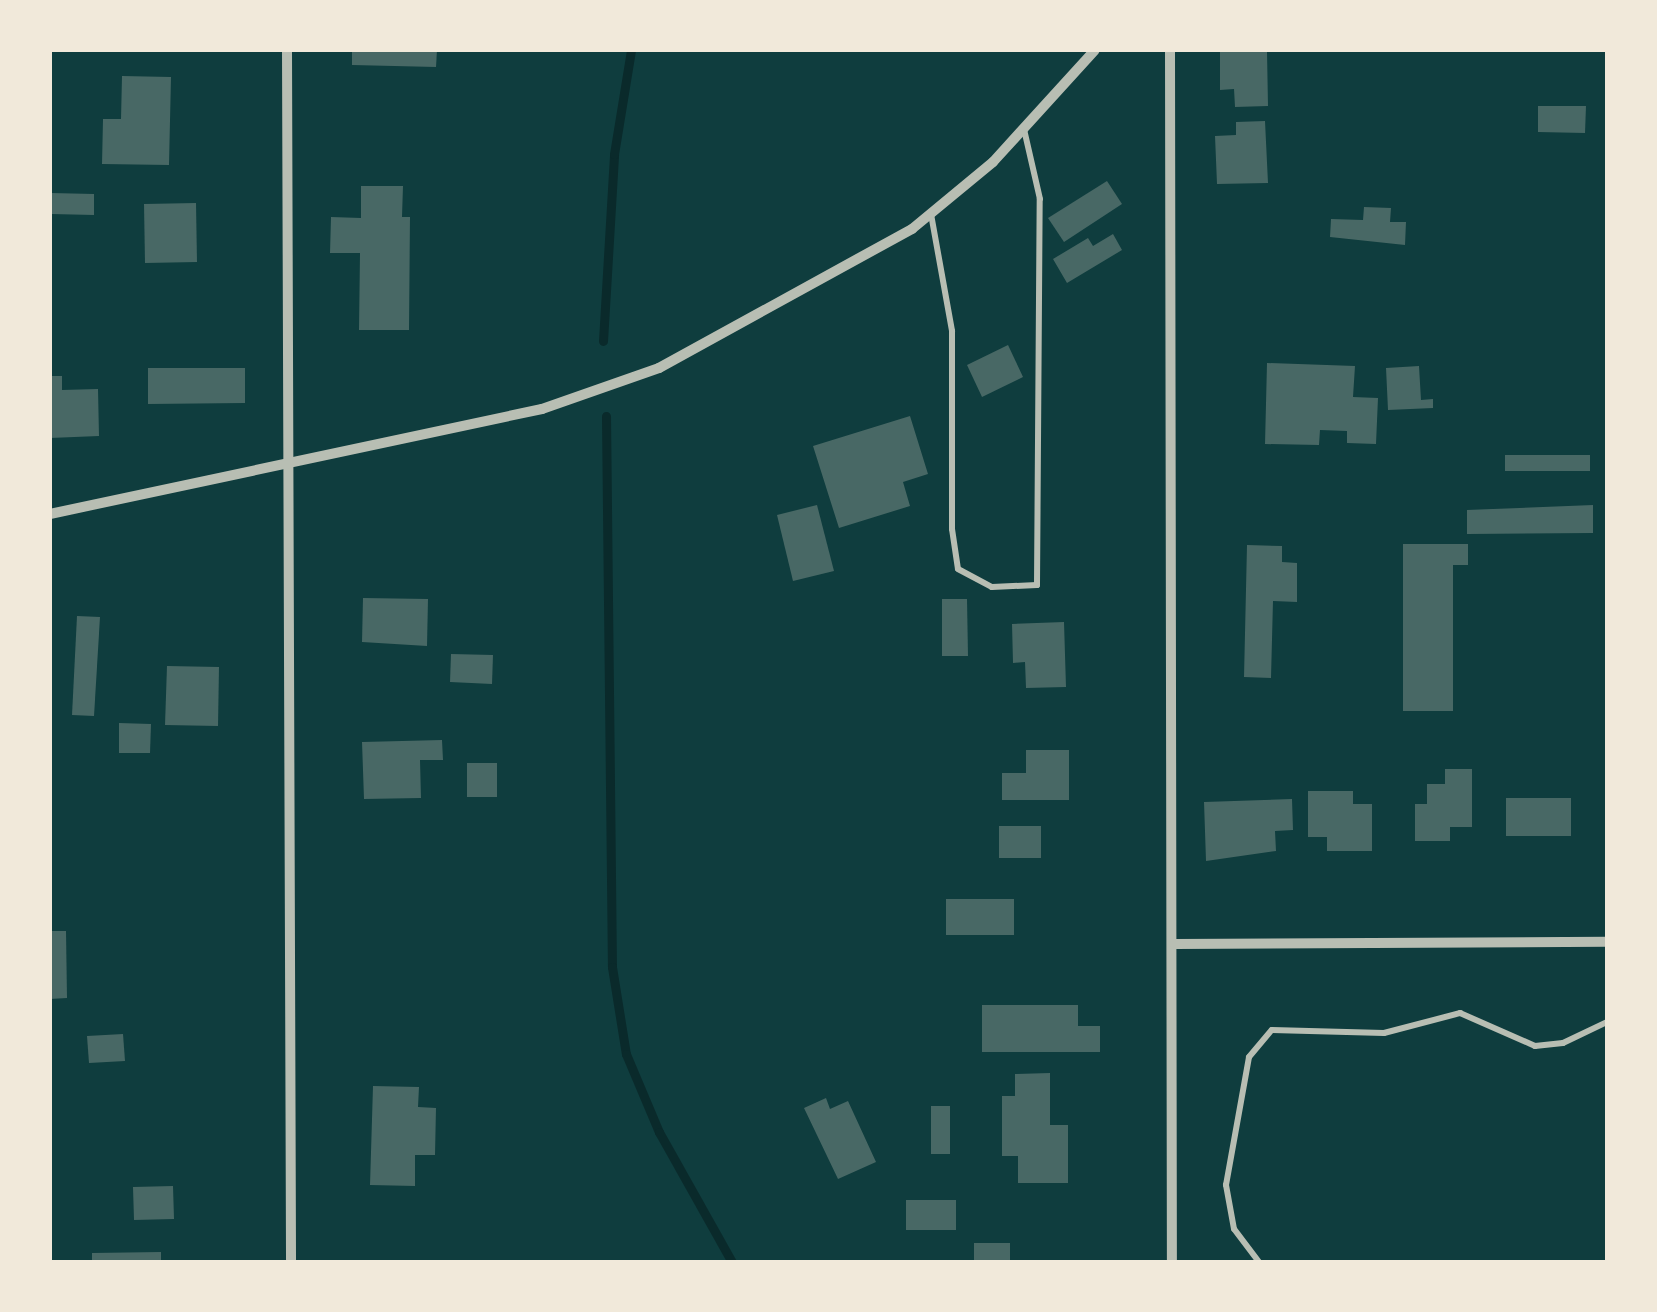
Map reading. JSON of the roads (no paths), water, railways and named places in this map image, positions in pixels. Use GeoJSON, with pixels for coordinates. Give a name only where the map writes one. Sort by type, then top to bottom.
{"type":"FeatureCollection","features":[{"type":"Feature","properties":{"kind":"street"},"geometry":{"type":"LineString","coordinates":[[287,50],[291,1262]]}},
{"type":"Feature","properties":{"kind":"street"},"geometry":{"type":"LineString","coordinates":[[50,514],[290,458],[542,409],[658,368],[931,213],[1024,130],[1095,50]]}},
{"type":"Feature","properties":{"kind":"street"},"geometry":{"type":"LineString","coordinates":[[1170,50],[1175,944],[1172,1262]]}},
{"type":"Feature","properties":{"kind":"street"},"geometry":{"type":"LineString","coordinates":[[1175,944],[1607,942]]}},
{"type":"Feature","properties":{"kind":"lane"},"geometry":{"type":"LineString","coordinates":[[931,213],[952,331],[952,530],[958,569],[992,587],[1037,585],[1040,198],[1024,130]]}},
{"type":"Feature","properties":{"kind":"lane"},"geometry":{"type":"LineString","coordinates":[[1260,1262],[1234,1230],[1226,1185],[1249,1057],[1272,1030],[1384,1033],[1460,1012],[1535,1046],[1562,1043],[1607,1022]]}},
{"type":"Feature","properties":{"kind":"waterway"},"geometry":{"type":"LineString","coordinates":[[603,341],[614,154],[631,50]]}},
{"type":"Feature","properties":{"kind":"waterway"},"geometry":{"type":"LineString","coordinates":[[606,416],[612,967],[626,1054],[659,1132],[732,1262]]}}]}
